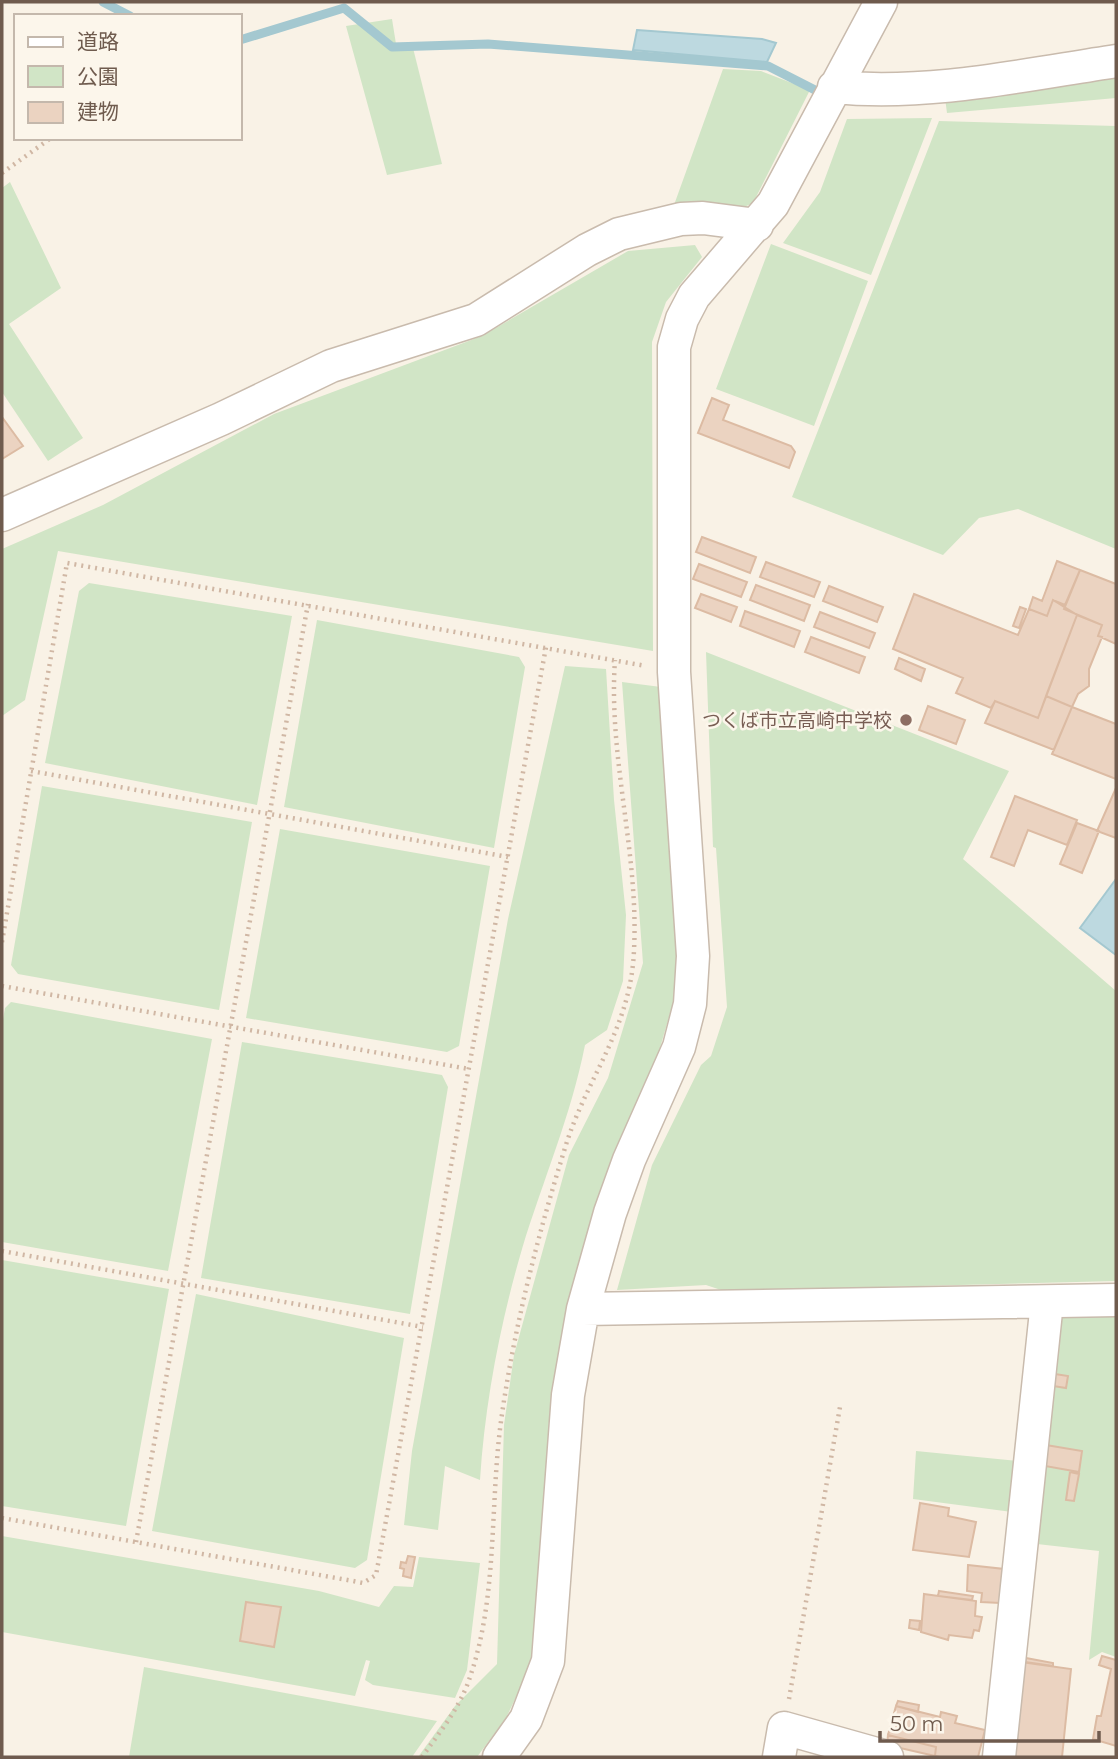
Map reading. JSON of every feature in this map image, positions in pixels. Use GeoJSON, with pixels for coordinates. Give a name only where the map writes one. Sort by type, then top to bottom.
{"type":"FeatureCollection","features":[{"type":"Feature","properties":{"kind":"street"},"geometry":{"type":"LineString","coordinates":[[499,1757],[526,1719],[548,1661],[566,1458],[568,1395],[583,1309],[614,1203],[679,1047],[690,1004],[693,957],[674,672],[674,347],[681,319],[694,296],[757,225],[785,183],[881,2]]}},
{"type":"Feature","properties":{"kind":"street"},"geometry":{"type":"LineString","coordinates":[[834,87],[872,91],[925,90],[1116,61]]}},
{"type":"Feature","properties":{"kind":"street"},"geometry":{"type":"LineString","coordinates":[[2,514],[221,419],[331,366],[476,320],[587,250],[619,234],[681,219],[703,218],[757,225]]}},
{"type":"Feature","properties":{"kind":"street"},"geometry":{"type":"LineString","coordinates":[[583,1309],[1116,1300]]}},
{"type":"Feature","properties":{"kind":"street"},"geometry":{"type":"LineString","coordinates":[[999,1757],[1047,1302]]}},
{"type":"Feature","properties":{"kind":"street"},"geometry":{"type":"LineString","coordinates":[[782,1742],[887,1757]]}},
{"type":"Feature","properties":{"kind":"path"},"geometry":{"type":"LineString","coordinates":[[2,173],[48,140]]}},
{"type":"Feature","properties":{"kind":"path"},"geometry":{"type":"LineString","coordinates":[[2,942],[67,563],[308,604],[674,672]]}},
{"type":"Feature","properties":{"kind":"path"},"geometry":{"type":"LineString","coordinates":[[136,1542],[308,604]]}},
{"type":"Feature","properties":{"kind":"path"},"geometry":{"type":"LineString","coordinates":[[2,1518],[353,1581],[370,1580],[379,1567],[546,647]]}},
{"type":"Feature","properties":{"kind":"path"},"geometry":{"type":"LineString","coordinates":[[422,1757],[453,1713],[468,1682],[481,1641],[501,1418],[513,1346],[538,1239],[566,1143],[618,1030],[630,987],[635,951],[634,902],[615,733],[615,660]]}},
{"type":"Feature","properties":{"kind":"path"},"geometry":{"type":"LineString","coordinates":[[31,771],[508,857]]}},
{"type":"Feature","properties":{"kind":"path"},"geometry":{"type":"LineString","coordinates":[[2,986],[469,1069]]}},
{"type":"Feature","properties":{"kind":"path"},"geometry":{"type":"LineString","coordinates":[[2,1251],[423,1327]]}},
{"type":"Feature","properties":{"kind":"path"},"geometry":{"type":"LineString","coordinates":[[782,1742],[840,1407]]}},
{"type":"Feature","properties":{"kind":"green space"},"geometry":{"type":"Polygon","coordinates":[[[392,19],[396,44],[412,44],[442,164],[387,175],[346,26],[392,19]]]}},
{"type":"Feature","properties":{"kind":"green space"},"geometry":{"type":"Polygon","coordinates":[[[723,69],[761,71],[810,90],[753,203],[742,208],[674,205],[723,69]]]}},
{"type":"Feature","properties":{"kind":"green space"},"geometry":{"type":"Polygon","coordinates":[[[1116,75],[1116,98],[947,113],[945,98],[1116,75]]]}},
{"type":"Feature","properties":{"kind":"green space"},"geometry":{"type":"Polygon","coordinates":[[[932,118],[871,275],[783,243],[820,192],[847,119],[932,118]]]}},
{"type":"Feature","properties":{"kind":"green space"},"geometry":{"type":"Polygon","coordinates":[[[939,121],[1116,126],[1116,549],[1018,509],[979,518],[943,555],[792,497],[939,121]]]}},
{"type":"Feature","properties":{"kind":"green space"},"geometry":{"type":"Polygon","coordinates":[[[10,182],[61,288],[9,324],[83,438],[48,461],[2,392],[2,188],[10,182]]]}},
{"type":"Feature","properties":{"kind":"green space"},"geometry":{"type":"Polygon","coordinates":[[[771,244],[868,281],[814,426],[716,389],[771,244]]]}},
{"type":"Feature","properties":{"kind":"green space"},"geometry":{"type":"Polygon","coordinates":[[[695,245],[702,257],[666,302],[652,342],[653,651],[58,551],[25,700],[2,716],[2,549],[103,505],[274,414],[482,336],[628,251],[695,245]]]}},
{"type":"Feature","properties":{"kind":"green space"},"geometry":{"type":"Polygon","coordinates":[[[89,583],[292,616],[257,805],[45,763],[79,591],[89,583]]]}},
{"type":"Feature","properties":{"kind":"green space"},"geometry":{"type":"Polygon","coordinates":[[[317,620],[519,657],[525,667],[494,848],[284,807],[317,620]]]}},
{"type":"Feature","properties":{"kind":"green space"},"geometry":{"type":"Polygon","coordinates":[[[706,652],[1009,771],[963,859],[1116,991],[1116,1281],[724,1291],[706,1285],[617,1290],[652,1165],[701,1065],[711,1056],[727,1007],[716,848],[713,847],[706,652]]]}},
{"type":"Feature","properties":{"kind":"green space"},"geometry":{"type":"Polygon","coordinates":[[[565,666],[606,669],[614,800],[626,915],[623,981],[607,1030],[585,1045],[564,1123],[522,1249],[495,1364],[480,1480],[445,1466],[438,1530],[404,1525],[412,1451],[508,919],[565,666]]]}},
{"type":"Feature","properties":{"kind":"green space"},"geometry":{"type":"Polygon","coordinates":[[[622,682],[661,687],[678,986],[650,1082],[610,1168],[568,1301],[549,1421],[540,1612],[531,1666],[506,1718],[477,1757],[418,1757],[455,1706],[497,1664],[504,1425],[514,1355],[569,1155],[608,1078],[643,963],[622,682]]]}},
{"type":"Feature","properties":{"kind":"green space"},"geometry":{"type":"Polygon","coordinates":[[[42,786],[252,822],[219,1010],[18,974],[11,965],[42,786]]]}},
{"type":"Feature","properties":{"kind":"green space"},"geometry":{"type":"Polygon","coordinates":[[[280,829],[490,866],[459,1046],[447,1052],[246,1018],[280,829]]]}},
{"type":"Feature","properties":{"kind":"green space"},"geometry":{"type":"Polygon","coordinates":[[[11,1002],[212,1039],[168,1271],[2,1242],[2,1025],[5,1008],[11,1002]]]}},
{"type":"Feature","properties":{"kind":"green space"},"geometry":{"type":"Polygon","coordinates":[[[242,1042],[442,1075],[448,1087],[410,1314],[201,1278],[242,1042]]]}},
{"type":"Feature","properties":{"kind":"green space"},"geometry":{"type":"Polygon","coordinates":[[[2,1260],[169,1289],[126,1526],[2,1506],[2,1260]]]}},
{"type":"Feature","properties":{"kind":"green space"},"geometry":{"type":"Polygon","coordinates":[[[196,1294],[404,1338],[367,1560],[355,1568],[152,1531],[196,1294]]]}},
{"type":"Feature","properties":{"kind":"green space"},"geometry":{"type":"Polygon","coordinates":[[[1116,1310],[1116,1657],[1102,1652],[1089,1660],[1099,1551],[1037,1544],[1058,1316],[1116,1310]]]}},
{"type":"Feature","properties":{"kind":"green space"},"geometry":{"type":"Polygon","coordinates":[[[916,1451],[1018,1461],[1012,1512],[913,1499],[916,1451]]]}},
{"type":"Feature","properties":{"kind":"green space"},"geometry":{"type":"Polygon","coordinates":[[[2,1536],[319,1591],[379,1607],[394,1586],[413,1587],[419,1557],[480,1563],[467,1670],[455,1698],[373,1685],[365,1680],[370,1661],[366,1660],[355,1696],[2,1632],[2,1536]]]}},
{"type":"Feature","properties":{"kind":"green space"},"geometry":{"type":"Polygon","coordinates":[[[144,1667],[437,1721],[412,1757],[129,1757],[144,1667]]]}},
{"type":"Feature","properties":{"kind":"water"},"geometry":{"type":"Polygon","coordinates":[[[637,30],[762,39],[776,43],[767,62],[633,50],[637,30]]]}},
{"type":"Feature","properties":{"kind":"water"},"geometry":{"type":"Polygon","coordinates":[[[1116,879],[1116,955],[1080,928],[1116,879]]]}},
{"type":"Feature","properties":{"kind":"building"},"geometry":{"type":"Polygon","coordinates":[[[712,398],[729,405],[723,420],[791,446],[795,452],[789,468],[698,433],[712,398]]]}},
{"type":"Feature","properties":{"kind":"building"},"geometry":{"type":"Polygon","coordinates":[[[2,417],[23,446],[2,459],[2,417]]]}},
{"type":"Feature","properties":{"kind":"building"},"geometry":{"type":"Polygon","coordinates":[[[702,537],[756,557],[750,573],[696,552],[702,537]]]}},
{"type":"Feature","properties":{"kind":"building"},"geometry":{"type":"Polygon","coordinates":[[[1057,561],[1080,570],[1065,605],[1053,600],[1047,616],[1029,609],[1033,597],[1042,601],[1057,561]]]}},
{"type":"Feature","properties":{"kind":"building"},"geometry":{"type":"Polygon","coordinates":[[[766,562],[820,582],[814,597],[760,577],[766,562]]]}},
{"type":"Feature","properties":{"kind":"building"},"geometry":{"type":"Polygon","coordinates":[[[699,564],[747,582],[741,597],[693,579],[699,564]]]}},
{"type":"Feature","properties":{"kind":"building"},"geometry":{"type":"Polygon","coordinates":[[[1080,570],[1116,584],[1116,644],[1098,636],[1102,625],[1064,609],[1080,570]]]}},
{"type":"Feature","properties":{"kind":"building"},"geometry":{"type":"Polygon","coordinates":[[[756,585],[810,605],[804,621],[750,600],[756,585]]]}},
{"type":"Feature","properties":{"kind":"building"},"geometry":{"type":"Polygon","coordinates":[[[829,586],[883,607],[877,622],[823,601],[829,586]]]}},
{"type":"Feature","properties":{"kind":"building"},"geometry":{"type":"Polygon","coordinates":[[[701,594],[737,607],[731,622],[695,608],[701,594]]]}},
{"type":"Feature","properties":{"kind":"building"},"geometry":{"type":"Polygon","coordinates":[[[914,594],[1018,635],[1029,609],[1047,616],[1053,600],[1077,615],[1038,718],[995,701],[991,708],[956,693],[963,678],[893,649],[914,594]]]}},
{"type":"Feature","properties":{"kind":"building"},"geometry":{"type":"Polygon","coordinates":[[[1020,607],[1026,609],[1019,628],[1013,626],[1020,607]]]}},
{"type":"Feature","properties":{"kind":"building"},"geometry":{"type":"Polygon","coordinates":[[[745,611],[800,631],[794,647],[740,626],[745,611]]]}},
{"type":"Feature","properties":{"kind":"building"},"geometry":{"type":"Polygon","coordinates":[[[820,612],[875,633],[869,648],[814,627],[820,612]]]}},
{"type":"Feature","properties":{"kind":"building"},"geometry":{"type":"Polygon","coordinates":[[[1077,615],[1102,625],[1098,636],[1102,637],[1089,669],[1089,686],[1078,694],[1072,707],[1046,696],[1077,615]]]}},
{"type":"Feature","properties":{"kind":"building"},"geometry":{"type":"Polygon","coordinates":[[[811,637],[865,657],[859,673],[805,652],[811,637]]]}},
{"type":"Feature","properties":{"kind":"building"},"geometry":{"type":"Polygon","coordinates":[[[899,658],[925,669],[921,681],[895,669],[899,658]]]}},
{"type":"Feature","properties":{"kind":"building"},"geometry":{"type":"Polygon","coordinates":[[[1046,696],[1072,707],[1054,750],[985,723],[995,701],[1038,718],[1046,696]]]}},
{"type":"Feature","properties":{"kind":"building"},"geometry":{"type":"Polygon","coordinates":[[[928,706],[965,720],[956,744],[919,730],[928,706]]]}},
{"type":"Feature","properties":{"kind":"building"},"geometry":{"type":"Polygon","coordinates":[[[1072,707],[1116,724],[1116,779],[1052,754],[1072,707]]]}},
{"type":"Feature","properties":{"kind":"building"},"geometry":{"type":"Polygon","coordinates":[[[1116,788],[1116,838],[1097,831],[1116,788]]]}},
{"type":"Feature","properties":{"kind":"building"},"geometry":{"type":"Polygon","coordinates":[[[1015,796],[1077,820],[1067,845],[1028,830],[1014,866],[991,857],[1015,796]]]}},
{"type":"Feature","properties":{"kind":"building"},"geometry":{"type":"Polygon","coordinates":[[[1077,823],[1099,831],[1082,873],[1060,864],[1077,823]]]}},
{"type":"Feature","properties":{"kind":"building"},"geometry":{"type":"Polygon","coordinates":[[[1055,1374],[1068,1376],[1066,1388],[1053,1386],[1055,1374]]]}},
{"type":"Feature","properties":{"kind":"building"},"geometry":{"type":"Polygon","coordinates":[[[1046,1445],[1082,1451],[1079,1472],[1045,1466],[1046,1445]]]}},
{"type":"Feature","properties":{"kind":"building"},"geometry":{"type":"Polygon","coordinates":[[[1070,1472],[1079,1474],[1074,1501],[1066,1500],[1070,1472]]]}},
{"type":"Feature","properties":{"kind":"building"},"geometry":{"type":"Polygon","coordinates":[[[920,1503],[949,1508],[948,1516],[976,1522],[969,1557],[913,1550],[920,1503]]]}},
{"type":"Feature","properties":{"kind":"building"},"geometry":{"type":"Polygon","coordinates":[[[408,1556],[415,1557],[411,1578],[403,1576],[404,1569],[400,1568],[401,1562],[406,1563],[408,1556]]]}},
{"type":"Feature","properties":{"kind":"building"},"geometry":{"type":"Polygon","coordinates":[[[968,1565],[1004,1569],[1000,1603],[981,1602],[982,1593],[967,1591],[968,1565]]]}},
{"type":"Feature","properties":{"kind":"building"},"geometry":{"type":"Polygon","coordinates":[[[939,1591],[973,1596],[972,1600],[938,1596],[939,1591]]]}},
{"type":"Feature","properties":{"kind":"building"},"geometry":{"type":"Polygon","coordinates":[[[924,1594],[976,1601],[975,1616],[982,1617],[979,1631],[974,1630],[972,1638],[949,1635],[948,1640],[921,1632],[924,1594]]]}},
{"type":"Feature","properties":{"kind":"building"},"geometry":{"type":"Polygon","coordinates":[[[246,1602],[281,1607],[274,1647],[240,1641],[246,1602]]]}},
{"type":"Feature","properties":{"kind":"building"},"geometry":{"type":"Polygon","coordinates":[[[910,1620],[920,1621],[919,1630],[909,1628],[910,1620]]]}},
{"type":"Feature","properties":{"kind":"building"},"geometry":{"type":"Polygon","coordinates":[[[1102,1656],[1116,1660],[1116,1746],[1093,1739],[1111,1669],[1099,1665],[1102,1656]]]}},
{"type":"Feature","properties":{"kind":"building"},"geometry":{"type":"Polygon","coordinates":[[[1026,1658],[1053,1663],[1053,1666],[1025,1662],[1026,1658]]]}},
{"type":"Feature","properties":{"kind":"building"},"geometry":{"type":"Polygon","coordinates":[[[1021,1662],[1071,1669],[1062,1757],[1011,1757],[1021,1662]]]}},
{"type":"Feature","properties":{"kind":"building"},"geometry":{"type":"Polygon","coordinates":[[[898,1701],[919,1705],[918,1712],[896,1706],[898,1701]]]}},
{"type":"Feature","properties":{"kind":"building"},"geometry":{"type":"Polygon","coordinates":[[[896,1706],[940,1717],[941,1712],[957,1716],[955,1723],[985,1730],[978,1757],[935,1756],[936,1747],[888,1735],[896,1706]]]}},
{"type":"Feature","properties":{"kind":"building"},"geometry":{"type":"Polygon","coordinates":[[[888,1735],[936,1747],[935,1756],[887,1745],[888,1735]]]}},
{"type":"Feature","properties":{"kind":"waterway"},"geometry":{"type":"LineString","coordinates":[[103,2],[126,14]]}},
{"type":"Feature","properties":{"kind":"waterway"},"geometry":{"type":"LineString","coordinates":[[242,39],[344,8],[392,47],[488,44],[768,66],[815,90]]}},
{"type":"Feature","properties":{"kind":"place","name":"つくば市立高崎中学校"},"geometry":{"type":"Point","coordinates":[906,720]}}]}
